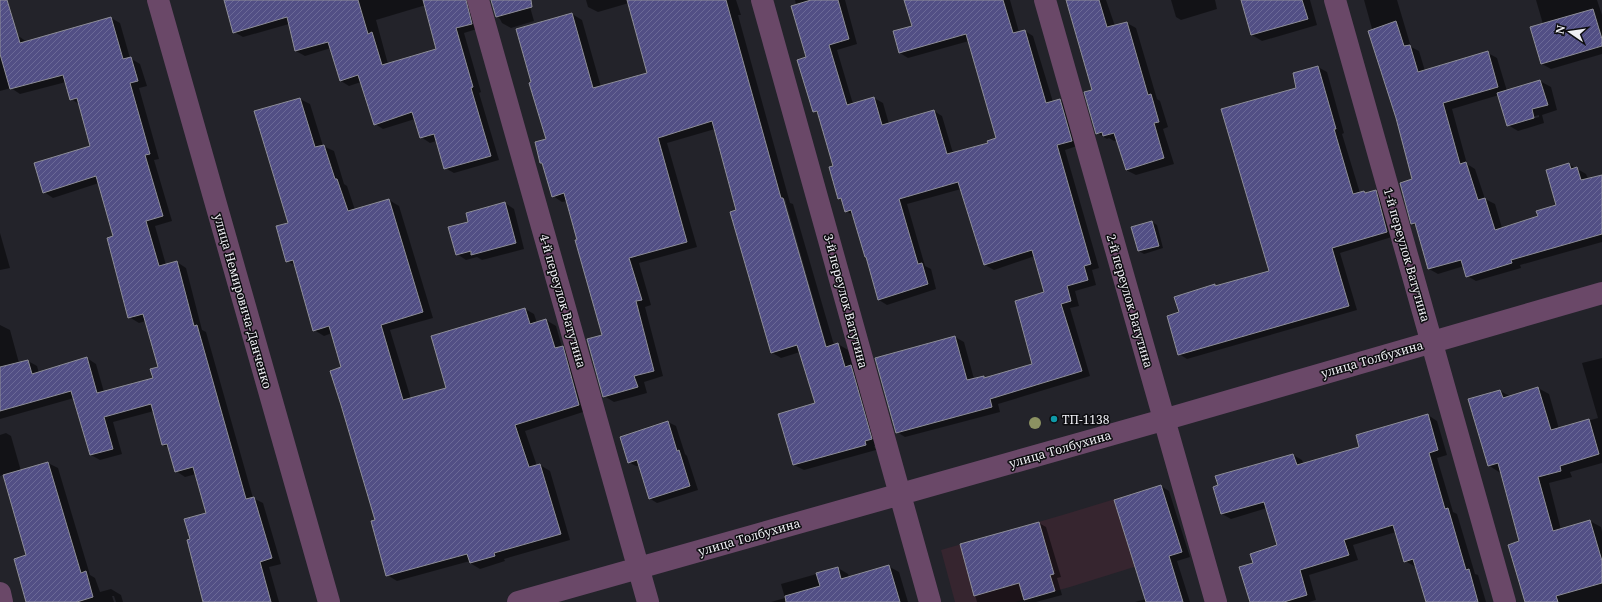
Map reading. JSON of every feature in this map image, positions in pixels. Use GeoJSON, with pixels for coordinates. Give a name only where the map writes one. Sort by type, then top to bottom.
{"type":"FeatureCollection","features":[{"type":"Feature","properties":{"kind":"street","name":"улица Немировича-Данченко"},"geometry":{"type":"LineString","coordinates":[[158,0],[328,602]]}},
{"type":"Feature","properties":{"kind":"street","name":"4-й переулок Ватутина"},"geometry":{"type":"LineString","coordinates":[[478,0],[648,602]]}},
{"type":"Feature","properties":{"kind":"street","name":"3-й переулок Ватутина"},"geometry":{"type":"LineString","coordinates":[[762,0],[930,602]]}},
{"type":"Feature","properties":{"kind":"street","name":"2-й переулок Ватутина"},"geometry":{"type":"LineString","coordinates":[[1045,0],[1163,420],[1216,602]]}},
{"type":"Feature","properties":{"kind":"street","name":"1-й переулок Ватутина"},"geometry":{"type":"LineString","coordinates":[[1334,0],[1505,602]]}},
{"type":"Feature","properties":{"kind":"street","name":"улица Толбухина"},"geometry":{"type":"LineString","coordinates":[[518,602],[1163,420],[1602,293]]}},
{"type":"Feature","properties":{"kind":"street"},"geometry":{"type":"LineString","coordinates":[[0,593],[2,602]]}},
{"type":"Feature","properties":{"kind":"shaded area"},"geometry":{"type":"Polygon","coordinates":[[[1161,485],[1182,552],[1070,587],[1015,602],[955,602],[941,550],[1161,485]]]}},
{"type":"Feature","properties":{"kind":"building"},"geometry":{"type":"Polygon","coordinates":[[[0,0],[7,0],[20,43],[111,17],[123,59],[131,57],[138,81],[130,83],[150,154],[145,155],[163,216],[146,221],[159,266],[177,261],[194,326],[197,325],[246,499],[254,497],[272,558],[260,562],[271,602],[203,602],[187,540],[190,539],[184,519],[206,513],[193,467],[175,472],[167,444],[162,445],[151,404],[104,417],[113,449],[90,455],[71,391],[0,411],[0,367],[28,360],[32,374],[87,357],[97,393],[153,378],[150,369],[158,367],[143,314],[128,318],[107,238],[113,236],[96,176],[43,193],[34,163],[90,146],[77,98],[70,100],[63,75],[10,89],[0,54],[0,0]]]}},
{"type":"Feature","properties":{"kind":"building"},"geometry":{"type":"Polygon","coordinates":[[[224,0],[358,0],[368,34],[372,32],[382,65],[436,49],[423,0],[466,0],[472,24],[456,28],[473,87],[471,88],[491,156],[444,169],[434,134],[420,138],[412,112],[374,125],[358,75],[340,81],[328,42],[295,51],[287,17],[233,33],[224,0]]]}},
{"type":"Feature","properties":{"kind":"building"},"geometry":{"type":"Polygon","coordinates":[[[491,0],[531,0],[532,7],[496,17],[491,0]]]}},
{"type":"Feature","properties":{"kind":"building"},"geometry":{"type":"Polygon","coordinates":[[[627,0],[726,0],[781,198],[783,198],[826,347],[838,343],[845,367],[851,365],[872,439],[865,441],[866,445],[793,465],[778,414],[815,403],[797,345],[771,353],[730,212],[736,210],[712,121],[658,138],[687,242],[629,258],[642,300],[636,301],[654,371],[634,376],[638,387],[603,397],[587,339],[602,335],[575,240],[577,240],[564,193],[552,197],[542,163],[540,163],[535,142],[546,139],[529,83],[531,82],[516,29],[572,13],[593,88],[647,73],[627,0]]]}},
{"type":"Feature","properties":{"kind":"building"},"geometry":{"type":"Polygon","coordinates":[[[811,0],[838,0],[849,39],[829,45],[847,105],[874,97],[882,125],[934,110],[947,154],[988,143],[987,141],[996,138],[966,34],[899,53],[893,31],[912,26],[904,0],[1003,0],[1013,33],[1025,30],[1046,103],[1060,99],[1072,141],[1057,145],[1091,264],[1084,266],[1088,280],[1067,286],[1071,301],[1061,304],[1082,371],[990,399],[992,407],[896,433],[875,358],[955,336],[967,380],[984,376],[984,378],[1032,364],[1015,301],[1044,292],[1032,250],[984,265],[958,182],[899,199],[918,264],[922,263],[928,284],[878,300],[851,210],[845,212],[841,198],[838,199],[829,167],[833,166],[817,111],[813,112],[797,60],[806,57],[791,6],[811,0]]]}},
{"type":"Feature","properties":{"kind":"building"},"geometry":{"type":"Polygon","coordinates":[[[1066,0],[1099,0],[1107,27],[1127,22],[1148,95],[1151,94],[1159,122],[1154,123],[1164,158],[1126,170],[1114,133],[1103,136],[1102,132],[1096,134],[1084,92],[1092,90],[1066,0]]]}},
{"type":"Feature","properties":{"kind":"building"},"geometry":{"type":"Polygon","coordinates":[[[1241,0],[1302,0],[1308,19],[1251,35],[1241,0]]]}},
{"type":"Feature","properties":{"kind":"building"},"geometry":{"type":"Polygon","coordinates":[[[1593,9],[1602,39],[1602,46],[1541,64],[1530,27],[1593,9]]]}},
{"type":"Feature","properties":{"kind":"building"},"geometry":{"type":"Polygon","coordinates":[[[1396,21],[1404,46],[1410,45],[1418,72],[1488,51],[1498,87],[1443,103],[1460,164],[1466,162],[1478,200],[1485,198],[1495,230],[1538,216],[1536,211],[1556,205],[1546,170],[1569,163],[1571,169],[1577,167],[1581,180],[1602,175],[1602,234],[1511,260],[1512,263],[1466,277],[1461,260],[1428,269],[1415,223],[1411,224],[1400,183],[1412,179],[1396,118],[1368,31],[1396,21]]]}},
{"type":"Feature","properties":{"kind":"building"},"geometry":{"type":"Polygon","coordinates":[[[1318,66],[1353,194],[1376,190],[1387,232],[1332,248],[1349,306],[1178,355],[1167,316],[1179,312],[1174,297],[1215,284],[1215,286],[1269,271],[1221,109],[1296,88],[1293,73],[1318,66]]]}},
{"type":"Feature","properties":{"kind":"building"},"geometry":{"type":"Polygon","coordinates":[[[1540,80],[1548,105],[1532,109],[1534,118],[1507,126],[1497,93],[1540,80]]]}},
{"type":"Feature","properties":{"kind":"building"},"geometry":{"type":"Polygon","coordinates":[[[300,98],[315,147],[324,145],[335,179],[337,179],[348,211],[389,199],[423,312],[381,325],[403,400],[446,388],[431,336],[525,308],[530,324],[546,319],[555,348],[563,346],[579,405],[515,425],[529,467],[540,464],[561,534],[494,553],[495,556],[470,563],[467,554],[386,576],[371,521],[375,520],[330,371],[341,367],[329,326],[313,331],[293,260],[286,262],[276,226],[288,223],[254,111],[300,98]]]}},
{"type":"Feature","properties":{"kind":"building"},"geometry":{"type":"Polygon","coordinates":[[[505,202],[516,243],[471,255],[471,251],[456,255],[448,227],[468,222],[466,213],[505,202]]]}},
{"type":"Feature","properties":{"kind":"building"},"geometry":{"type":"Polygon","coordinates":[[[1152,221],[1159,246],[1138,251],[1131,227],[1152,221]]]}},
{"type":"Feature","properties":{"kind":"building"},"geometry":{"type":"Polygon","coordinates":[[[1538,387],[1551,430],[1589,419],[1599,454],[1560,466],[1561,471],[1538,477],[1553,531],[1590,520],[1602,561],[1602,583],[1556,596],[1558,602],[1525,602],[1508,545],[1519,541],[1498,463],[1488,466],[1468,399],[1500,390],[1503,398],[1538,387]]]}},
{"type":"Feature","properties":{"kind":"building"},"geometry":{"type":"Polygon","coordinates":[[[1428,414],[1438,450],[1429,453],[1445,509],[1448,508],[1466,570],[1469,569],[1478,602],[1426,602],[1413,559],[1404,562],[1393,525],[1344,540],[1349,555],[1300,570],[1307,595],[1284,602],[1250,602],[1239,567],[1253,563],[1250,554],[1277,545],[1264,502],[1221,514],[1213,487],[1218,485],[1215,476],[1293,454],[1297,465],[1359,447],[1356,435],[1428,414]]]}},
{"type":"Feature","properties":{"kind":"building"},"geometry":{"type":"Polygon","coordinates":[[[668,421],[690,486],[649,499],[637,460],[628,463],[620,437],[668,421]]]}},
{"type":"Feature","properties":{"kind":"building"},"geometry":{"type":"Polygon","coordinates":[[[48,462],[81,573],[86,571],[93,597],[77,602],[26,602],[14,559],[26,555],[3,475],[48,462]]]}},
{"type":"Feature","properties":{"kind":"building"},"geometry":{"type":"Polygon","coordinates":[[[1161,485],[1182,552],[1169,556],[1183,602],[1146,602],[1114,500],[1161,485]]]}},
{"type":"Feature","properties":{"kind":"building"},"geometry":{"type":"Polygon","coordinates":[[[1039,522],[1054,574],[1050,575],[1055,591],[1024,600],[1019,583],[974,596],[960,544],[1039,522]]]}},
{"type":"Feature","properties":{"kind":"building"},"geometry":{"type":"Polygon","coordinates":[[[889,565],[900,602],[786,602],[785,596],[820,586],[816,573],[838,567],[841,579],[889,565]]]}},
{"type":"Feature","properties":{"kind":"place","name":"ТП-1138"},"geometry":{"type":"Point","coordinates":[1054,419]}}]}
